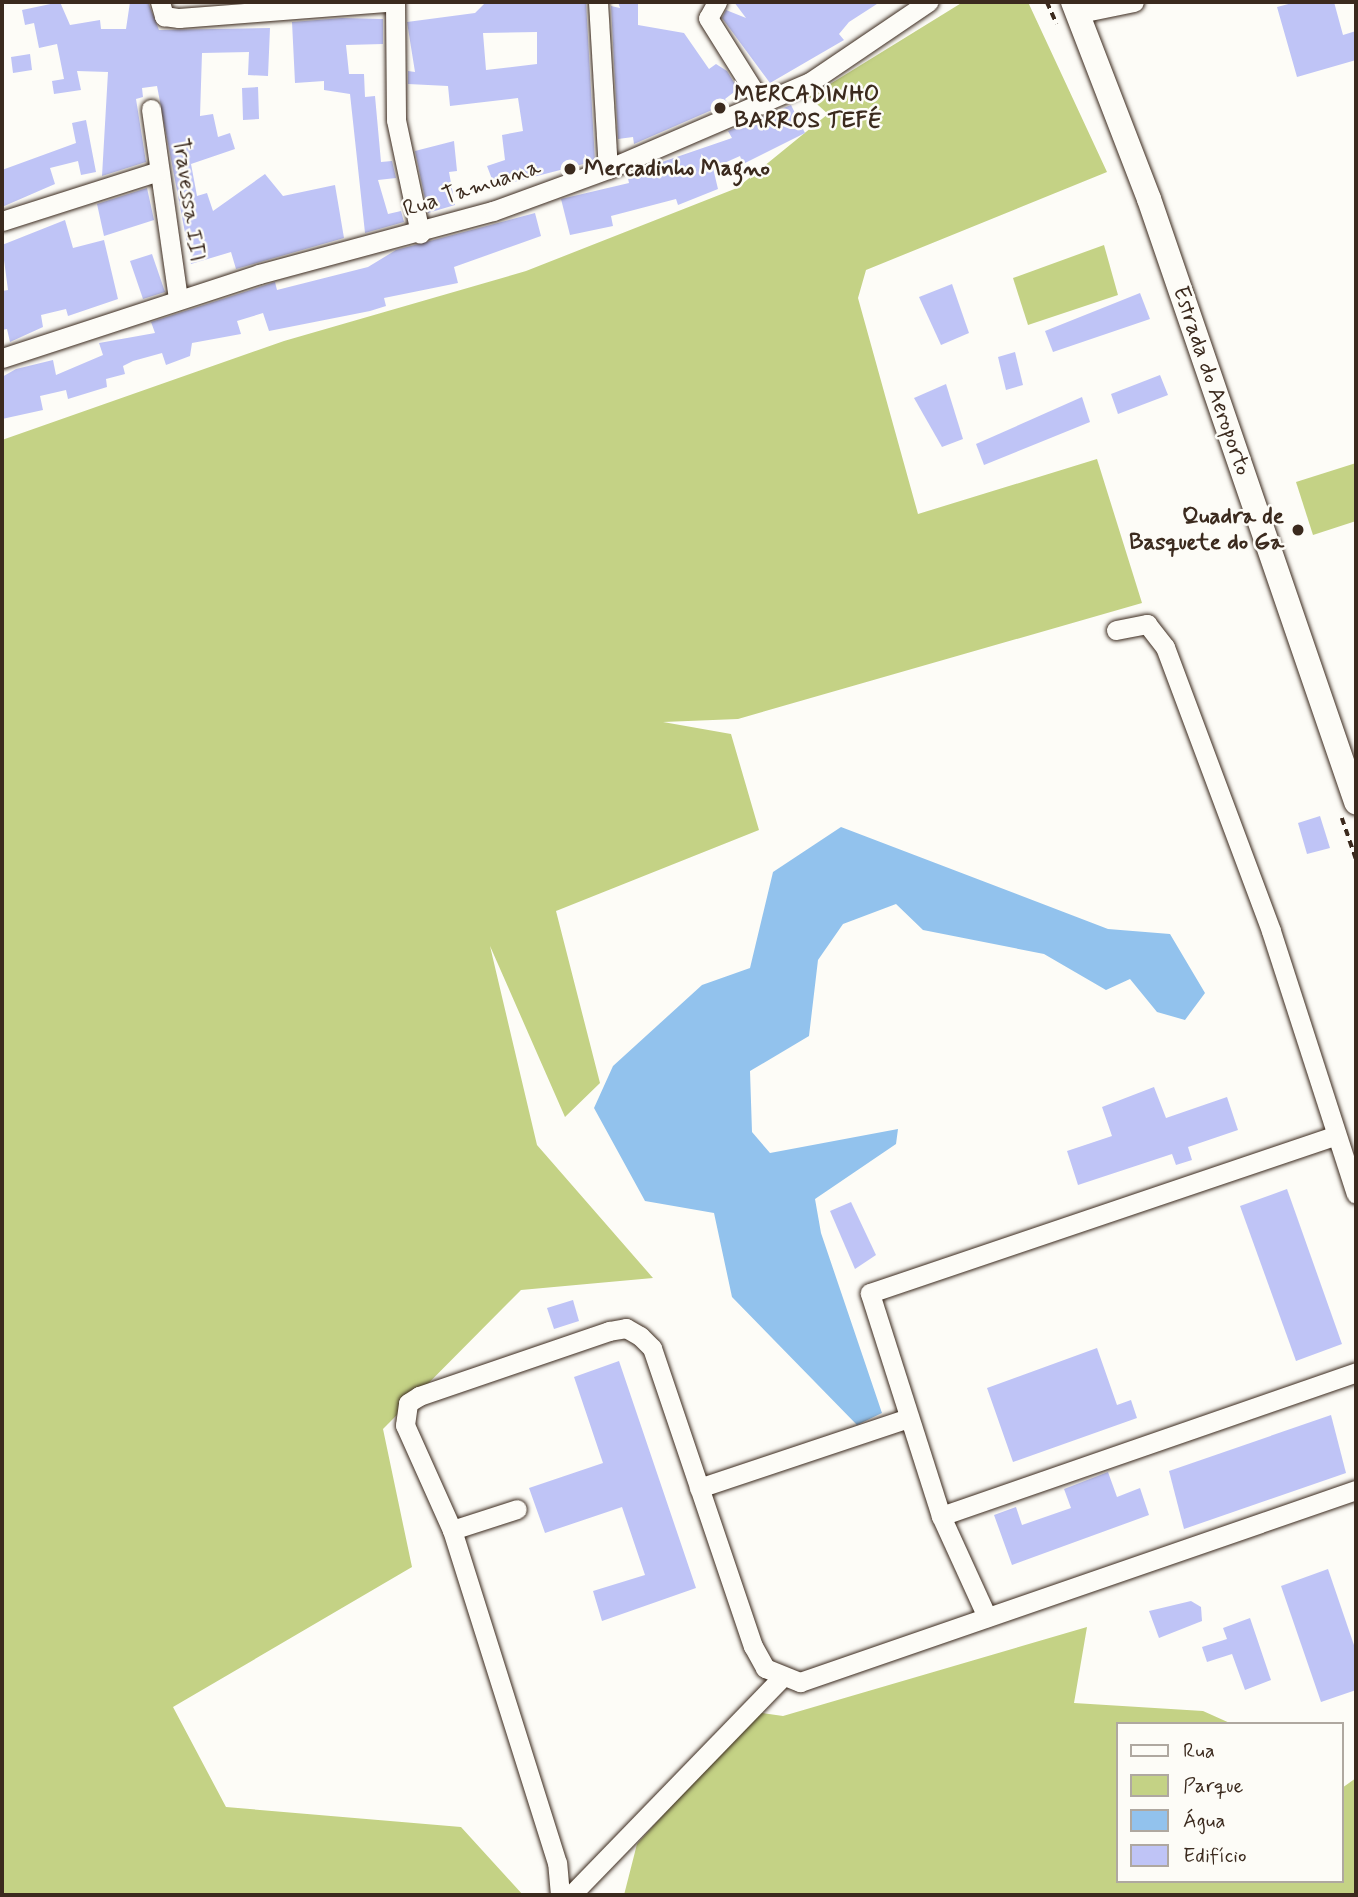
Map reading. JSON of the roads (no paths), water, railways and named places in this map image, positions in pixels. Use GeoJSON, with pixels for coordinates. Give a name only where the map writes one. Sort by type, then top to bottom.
{"type":"FeatureCollection","features":[{"type":"Feature","properties":{"kind":"street"},"geometry":{"type":"LineString","coordinates":[[160,6],[173,18],[241,16],[384,2]]}},
{"type":"Feature","properties":{"kind":"street"},"geometry":{"type":"LineString","coordinates":[[396,2],[396,120],[420,233]]}},
{"type":"Feature","properties":{"kind":"street"},"geometry":{"type":"LineString","coordinates":[[598,2],[608,169]]}},
{"type":"Feature","properties":{"kind":"street"},"geometry":{"type":"LineString","coordinates":[[717,2],[708,18],[762,104]]}},
{"type":"Feature","properties":{"kind":"street","name":"Rua Tamuana"},"geometry":{"type":"LineString","coordinates":[[2,358],[178,299],[420,233],[608,169],[810,82],[928,2]]}},
{"type":"Feature","properties":{"kind":"street"},"geometry":{"type":"LineString","coordinates":[[1077,7],[1134,2]]}},
{"type":"Feature","properties":{"kind":"street","name":"Estrada do Aeroporto"},"geometry":{"type":"LineString","coordinates":[[1077,7],[1356,802]]}},
{"type":"Feature","properties":{"kind":"street","name":"Travessa III"},"geometry":{"type":"LineString","coordinates":[[151,109],[178,299]]}},
{"type":"Feature","properties":{"kind":"street"},"geometry":{"type":"LineString","coordinates":[[2,221],[159,171]]}},
{"type":"Feature","properties":{"kind":"street"},"geometry":{"type":"LineString","coordinates":[[1116,630],[1147,624],[1166,647],[1271,931],[1356,1194]]}},
{"type":"Feature","properties":{"kind":"street"},"geometry":{"type":"LineString","coordinates":[[987,1617],[942,1516],[908,1418],[870,1293],[1336,1135]]}},
{"type":"Feature","properties":{"kind":"street"},"geometry":{"type":"LineString","coordinates":[[561,1895],[557,1863],[452,1530],[405,1425],[408,1403],[609,1331],[626,1328],[652,1348],[753,1646],[780,1679],[800,1682],[1356,1490]]}},
{"type":"Feature","properties":{"kind":"street"},"geometry":{"type":"LineString","coordinates":[[942,1516],[1356,1371]]}},
{"type":"Feature","properties":{"kind":"street"},"geometry":{"type":"LineString","coordinates":[[699,1488],[908,1418]]}},
{"type":"Feature","properties":{"kind":"street"},"geometry":{"type":"LineString","coordinates":[[452,1530],[517,1509]]}},
{"type":"Feature","properties":{"kind":"street"},"geometry":{"type":"LineString","coordinates":[[571,1895],[780,1679]]}},
{"type":"Feature","properties":{"kind":"water"},"geometry":{"type":"Polygon","coordinates":[[[841,827],[1108,929],[1170,934],[1205,993],[1185,1020],[1157,1012],[1130,979],[1106,990],[1044,954],[923,930],[896,904],[843,924],[818,960],[809,1036],[750,1071],[752,1132],[770,1153],[898,1129],[896,1144],[815,1199],[821,1233],[882,1413],[857,1425],[732,1297],[714,1213],[645,1201],[594,1108],[613,1066],[702,985],[750,968],[773,872],[841,827]]]}},
{"type":"Feature","properties":{"kind":"place","name":"MERCADINHO BARROS TEFÉ"},"geometry":{"type":"Point","coordinates":[720,108]}},
{"type":"Feature","properties":{"kind":"place","name":"Mercadinho Magno"},"geometry":{"type":"Point","coordinates":[570,169]}},
{"type":"Feature","properties":{"kind":"place","name":"Quadra de Basquete do Ga"},"geometry":{"type":"Point","coordinates":[1298,530]}}]}
